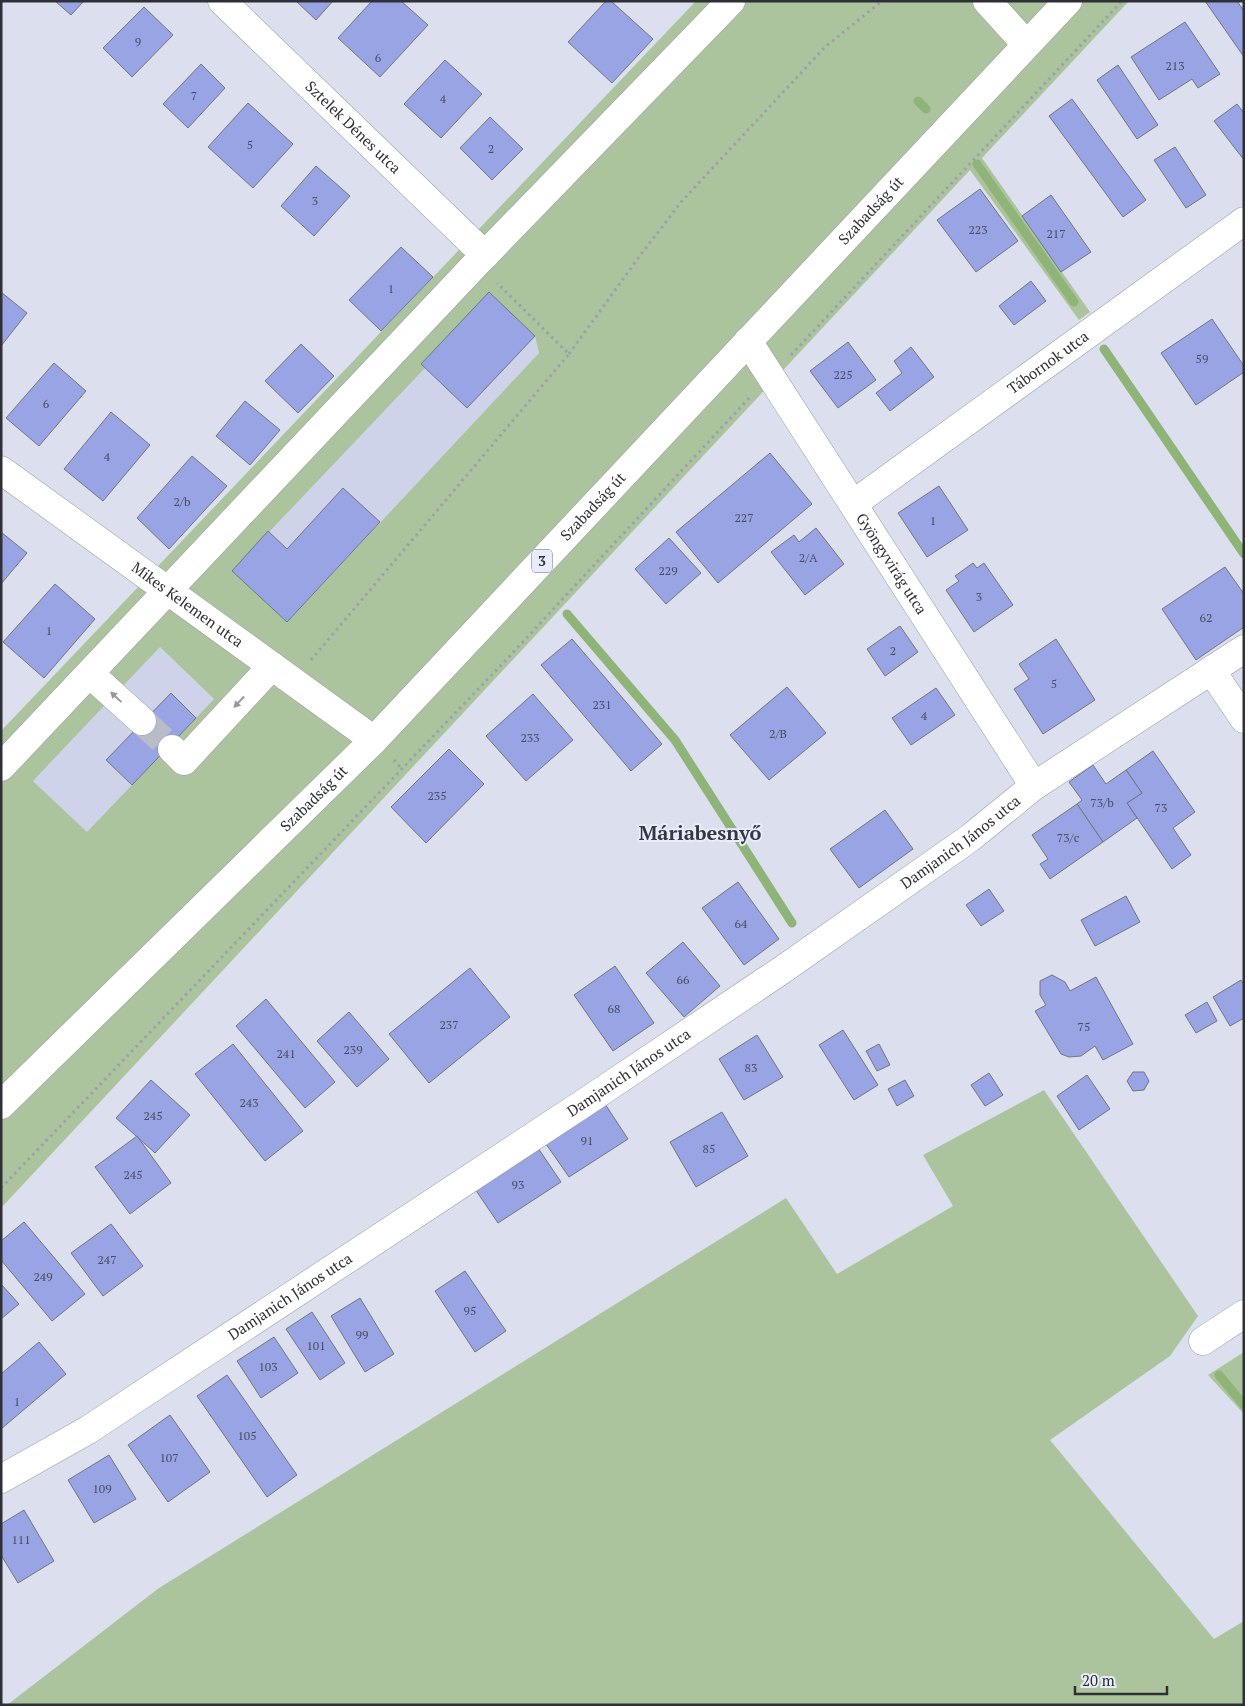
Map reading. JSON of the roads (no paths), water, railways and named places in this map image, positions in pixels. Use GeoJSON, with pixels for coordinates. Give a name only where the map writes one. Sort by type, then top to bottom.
{"type":"FeatureCollection","features":[{"type":"Feature","properties":{"kind":"street","name":"Sztelek Dénes utca"},"geometry":{"type":"LineString","coordinates":[[222,1],[481,259]]}},
{"type":"Feature","properties":{"kind":"street"},"geometry":{"type":"LineString","coordinates":[[1,766],[168,592],[481,259],[731,1]]}},
{"type":"Feature","properties":{"kind":"street"},"geometry":{"type":"LineString","coordinates":[[987,1],[1026,44]]}},
{"type":"Feature","properties":{"kind":"street","name":"Szabadság út"},"geometry":{"type":"LineString","coordinates":[[1,1105],[374,740],[1068,1]]}},
{"type":"Feature","properties":{"kind":"street","name":"Tábornok utca"},"geometry":{"type":"LineString","coordinates":[[853,504],[1244,221]]}},
{"type":"Feature","properties":{"kind":"street","name":"Gyöngyvirág utca"},"geometry":{"type":"LineString","coordinates":[[748,341],[1034,786]]}},
{"type":"Feature","properties":{"kind":"street","name":"Mikes Kelemen utca"},"geometry":{"type":"LineString","coordinates":[[1,470],[374,740]]}},
{"type":"Feature","properties":{"kind":"street","name":"Damjanich János utca"},"geometry":{"type":"LineString","coordinates":[[1,1479],[88,1430],[592,1098],[782,970],[962,843],[1034,786],[1244,649]]}},
{"type":"Feature","properties":{"kind":"street"},"geometry":{"type":"LineString","coordinates":[[1211,670],[1244,719]]}},
{"type":"Feature","properties":{"kind":"street"},"geometry":{"type":"LineString","coordinates":[[172,749],[184,760],[283,673]]}},
{"type":"Feature","properties":{"kind":"street"},"geometry":{"type":"LineString","coordinates":[[90,674],[142,721]]}},
{"type":"Feature","properties":{"kind":"street"},"geometry":{"type":"LineString","coordinates":[[1203,1341],[1244,1314]]}},
{"type":"Feature","properties":{"kind":"waterway"},"geometry":{"type":"LineString","coordinates":[[918,101],[926,109]]}},
{"type":"Feature","properties":{"kind":"waterway"},"geometry":{"type":"LineString","coordinates":[[977,164],[1074,302]]}},
{"type":"Feature","properties":{"kind":"waterway"},"geometry":{"type":"LineString","coordinates":[[1104,349],[1244,554]]}},
{"type":"Feature","properties":{"kind":"waterway"},"geometry":{"type":"LineString","coordinates":[[567,614],[675,740],[792,923]]}},
{"type":"Feature","properties":{"kind":"waterway"},"geometry":{"type":"LineString","coordinates":[[1219,1375],[1244,1405]]}},
{"type":"Feature","properties":{"kind":"tunnel"},"geometry":{"type":"LineString","coordinates":[[142,721],[172,749]]}},
{"type":"Feature","properties":{"kind":"district","name":"Máriabesnyő"},"geometry":{"type":"Point","coordinates":[700,833]}}]}
